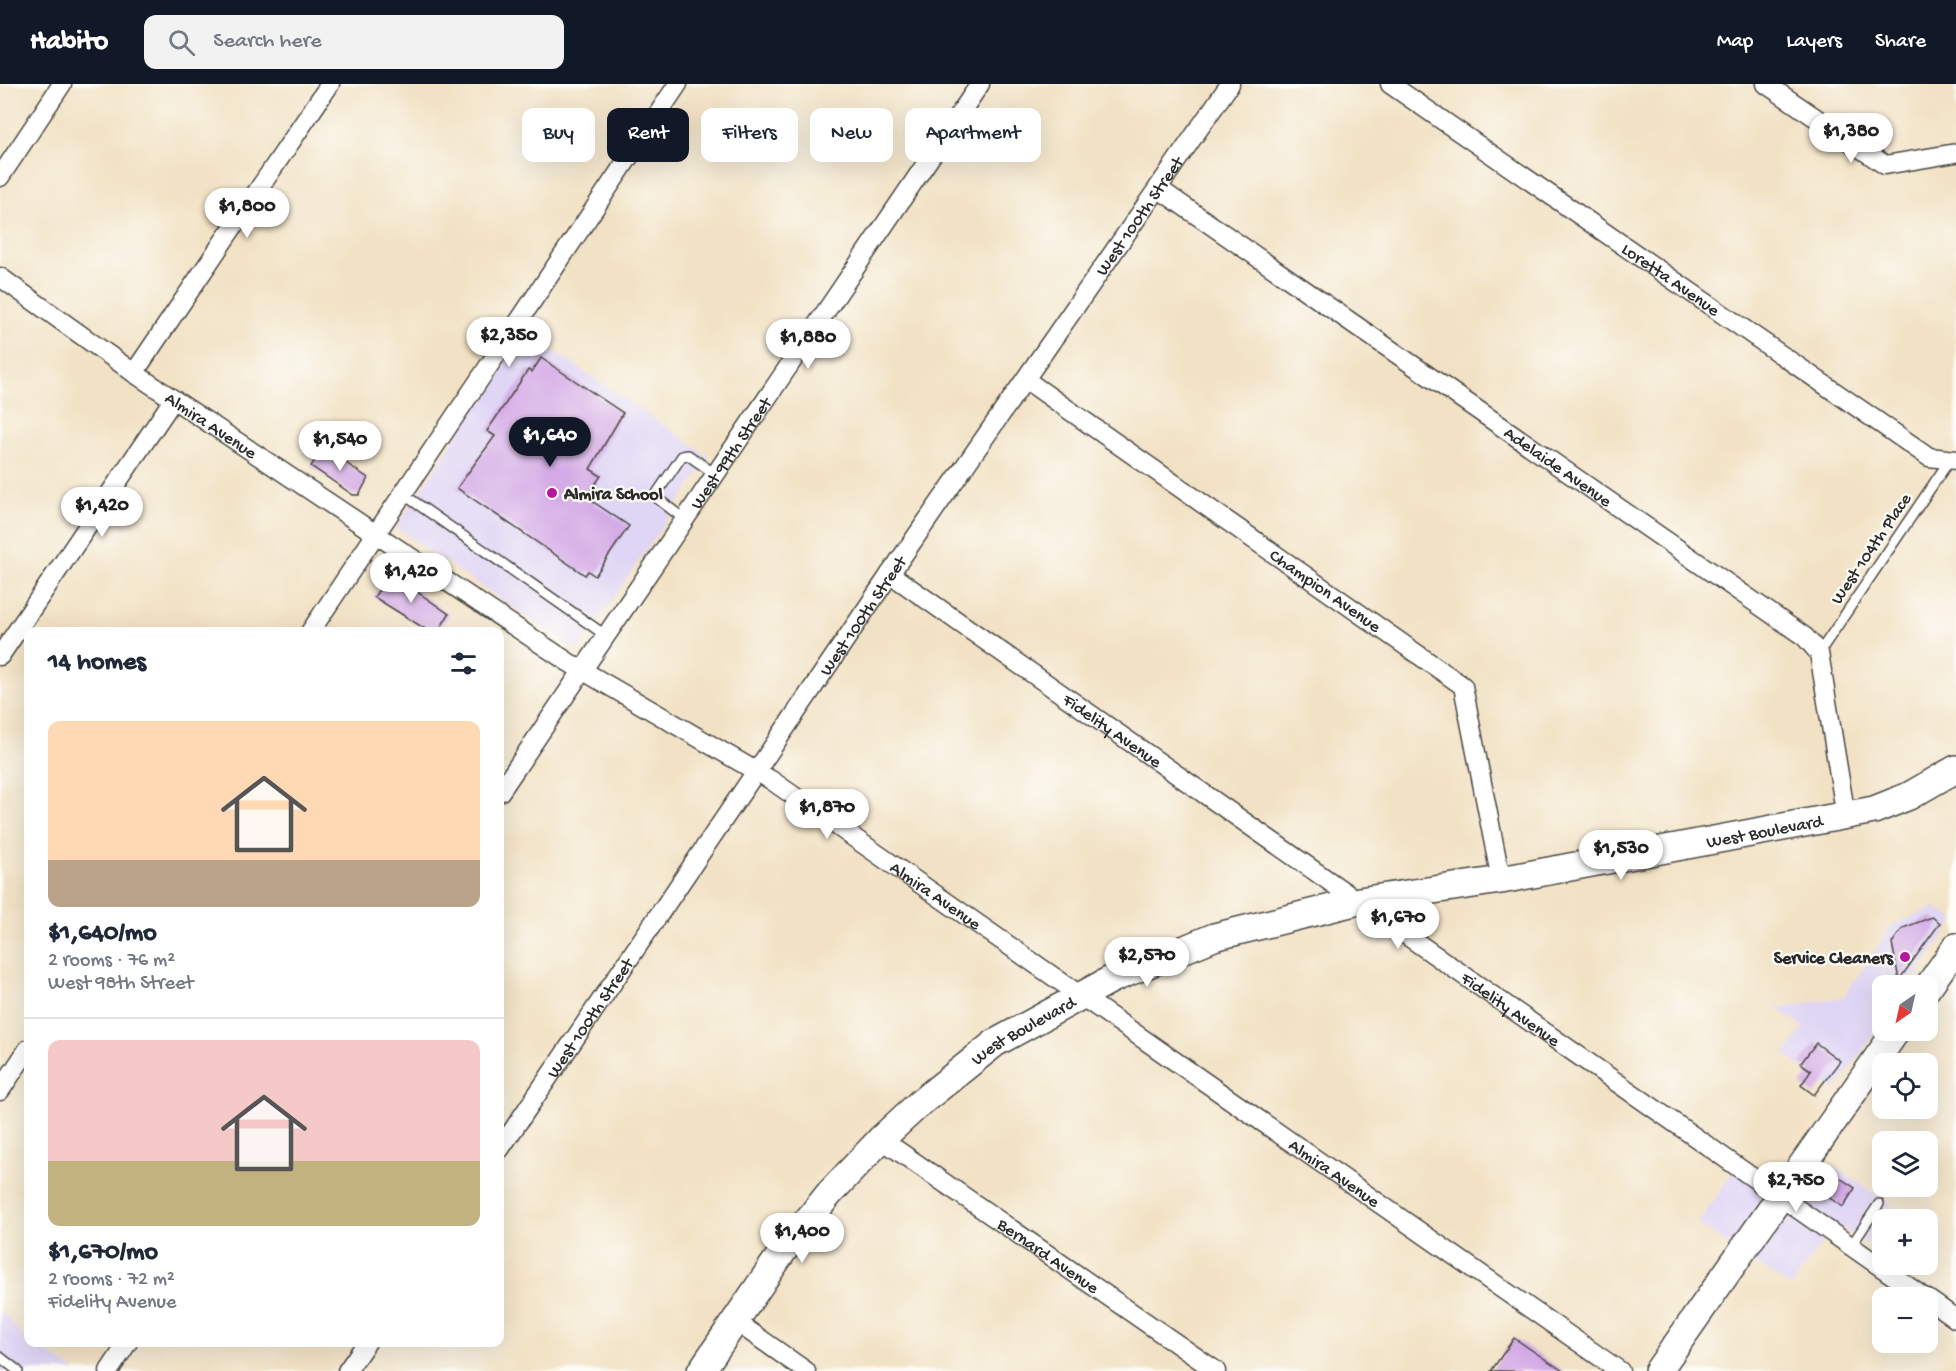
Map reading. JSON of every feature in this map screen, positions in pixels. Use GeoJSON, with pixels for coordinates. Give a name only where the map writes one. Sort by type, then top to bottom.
{"type":"FeatureCollection","features":[{"type":"Feature","properties":{"kind":"street"},"geometry":{"type":"LineString","coordinates":[[0,177],[62,84]]}},
{"type":"Feature","properties":{"kind":"street"},"geometry":{"type":"LineString","coordinates":[[134,373],[330,84]]}},
{"type":"Feature","properties":{"kind":"street"},"geometry":{"type":"LineString","coordinates":[[313,627],[678,84]]}},
{"type":"Feature","properties":{"kind":"street","name":"West 99th Street"},"geometry":{"type":"LineString","coordinates":[[504,786],[980,84]]}},
{"type":"Feature","properties":{"kind":"street","name":"West 100th Street"},"geometry":{"type":"LineString","coordinates":[[504,1143],[758,772],[890,574],[1230,84]]}},
{"type":"Feature","properties":{"kind":"street","name":"Loretta Avenue"},"geometry":{"type":"LineString","coordinates":[[1390,84],[1929,457],[1952,460]]}},
{"type":"Feature","properties":{"kind":"street"},"geometry":{"type":"LineString","coordinates":[[1766,84],[1885,165],[1956,153]]}},
{"type":"Feature","properties":{"kind":"street","name":"Adelaide Avenue"},"geometry":{"type":"LineString","coordinates":[[1159,189],[1805,637],[1819,653]]}},
{"type":"Feature","properties":{"kind":"street","name":"Almira Avenue"},"geometry":{"type":"LineString","coordinates":[[0,277],[173,400],[581,671],[758,772],[1620,1371]]}},
{"type":"Feature","properties":{"kind":"street","name":"Champion Avenue"},"geometry":{"type":"LineString","coordinates":[[1026,380],[1463,686],[1501,880]]}},
{"type":"Feature","properties":{"kind":"street"},"geometry":{"type":"LineString","coordinates":[[0,656],[173,400]]}},
{"type":"Feature","properties":{"kind":"street","name":"Fidelity Avenue"},"geometry":{"type":"LineString","coordinates":[[890,574],[1910,1287]]}},
{"type":"Feature","properties":{"kind":"street"},"geometry":{"type":"LineString","coordinates":[[1819,653],[1846,817]]}},
{"type":"Feature","properties":{"kind":"street","name":"West Boulevard"},"geometry":{"type":"LineString","coordinates":[[701,1371],[783,1251],[829,1194],[920,1102],[995,1043],[1082,995],[1152,961],[1214,936],[1359,901],[1501,880],[1846,817],[1874,810],[1909,796],[1956,769]]}},
{"type":"Feature","properties":{"kind":"street"},"geometry":{"type":"LineString","coordinates":[[1936,975],[1956,947]]}},
{"type":"Feature","properties":{"kind":"street"},"geometry":{"type":"LineString","coordinates":[[1659,1371],[1889,1041]]}},
{"type":"Feature","properties":{"kind":"street"},"geometry":{"type":"LineString","coordinates":[[0,1091],[24,1055]]}},
{"type":"Feature","properties":{"kind":"street","name":"Bernard Avenue"},"geometry":{"type":"LineString","coordinates":[[881,1139],[1216,1371]]}},
{"type":"Feature","properties":{"kind":"street","name":"Fidelity Avenue"},"geometry":{"type":"LineString","coordinates":[[1938,1306],[1956,1319]]}},
{"type":"Feature","properties":{"kind":"street"},"geometry":{"type":"LineString","coordinates":[[735,1321],[806,1371]]}},
{"type":"Feature","properties":{"kind":"street"},"geometry":{"type":"LineString","coordinates":[[109,1371],[125,1347]]}},
{"type":"Feature","properties":{"kind":"street"},"geometry":{"type":"LineString","coordinates":[[347,1371],[364,1347]]}},
{"type":"Feature","properties":{"kind":"lane"},"geometry":{"type":"LineString","coordinates":[[684,519],[658,499],[657,493],[682,456],[688,455],[715,474]]}},
{"type":"Feature","properties":{"kind":"lane","name":"West 104th Place"},"geometry":{"type":"LineString","coordinates":[[1819,653],[1952,460]]}},
{"type":"Feature","properties":{"kind":"lane"},"geometry":{"type":"LineString","coordinates":[[403,494],[605,635]]}},
{"type":"Feature","properties":{"kind":"lane"},"geometry":{"type":"LineString","coordinates":[[1851,1246],[1879,1204]]}},
{"type":"Feature","properties":{"kind":"lane"},"geometry":{"type":"LineString","coordinates":[[0,1357],[18,1371]]}},
{"type":"Feature","properties":{"kind":"shaded area","name":"Almira School"},"geometry":{"type":"Polygon","coordinates":[[[526,332],[710,457],[577,651],[396,528],[526,332]]]}},
{"type":"Feature","properties":{"kind":"shaded area"},"geometry":{"type":"Polygon","coordinates":[[[1935,907],[1955,920],[1916,975],[1872,975],[1872,1037],[1835,1090],[1785,1055],[1804,1027],[1777,1008],[1843,997],[1893,925],[1935,907]]]}},
{"type":"Feature","properties":{"kind":"shaded area"},"geometry":{"type":"Polygon","coordinates":[[[1742,1159],[1804,1202],[1831,1164],[1872,1192],[1872,1197],[1880,1197],[1892,1205],[1889,1209],[1872,1209],[1872,1235],[1866,1244],[1835,1223],[1791,1287],[1698,1224],[1742,1159]]]}},
{"type":"Feature","properties":{"kind":"shaded area"},"geometry":{"type":"Polygon","coordinates":[[[0,1310],[24,1337],[24,1347],[39,1347],[75,1371],[0,1371],[0,1310]]]}},
{"type":"Feature","properties":{"kind":"building"},"geometry":{"type":"Polygon","coordinates":[[[541,358],[623,413],[590,469],[601,476],[586,497],[629,526],[595,576],[588,571],[585,575],[457,488],[495,436],[487,431],[528,370],[532,372],[541,358]]]}},
{"type":"Feature","properties":{"kind":"building"},"geometry":{"type":"Polygon","coordinates":[[[324,448],[368,478],[359,495],[353,495],[311,466],[324,448]]]}},
{"type":"Feature","properties":{"kind":"building"},"geometry":{"type":"Polygon","coordinates":[[[390,573],[449,614],[441,627],[422,627],[374,597],[390,573]]]}},
{"type":"Feature","properties":{"kind":"building","name":"Service Cleaners"},"geometry":{"type":"Polygon","coordinates":[[[1932,917],[1940,923],[1903,975],[1898,975],[1892,943],[1903,928],[1932,917]]]}},
{"type":"Feature","properties":{"kind":"building"},"geometry":{"type":"Polygon","coordinates":[[[1816,1043],[1840,1061],[1814,1095],[1801,1085],[1811,1071],[1801,1063],[1816,1043]]]}},
{"type":"Feature","properties":{"kind":"building"},"geometry":{"type":"Polygon","coordinates":[[[1837,1176],[1855,1188],[1843,1207],[1824,1194],[1837,1176]]]}},
{"type":"Feature","properties":{"kind":"building"},"geometry":{"type":"Polygon","coordinates":[[[1514,1338],[1536,1353],[1563,1371],[1491,1371],[1514,1338]]]}},
{"type":"Feature","properties":{"kind":"place","name":"Almira School"},"geometry":{"type":"Point","coordinates":[552,493]}},
{"type":"Feature","properties":{"kind":"place","name":"Service Cleaners"},"geometry":{"type":"Point","coordinates":[1905,957]}}]}
